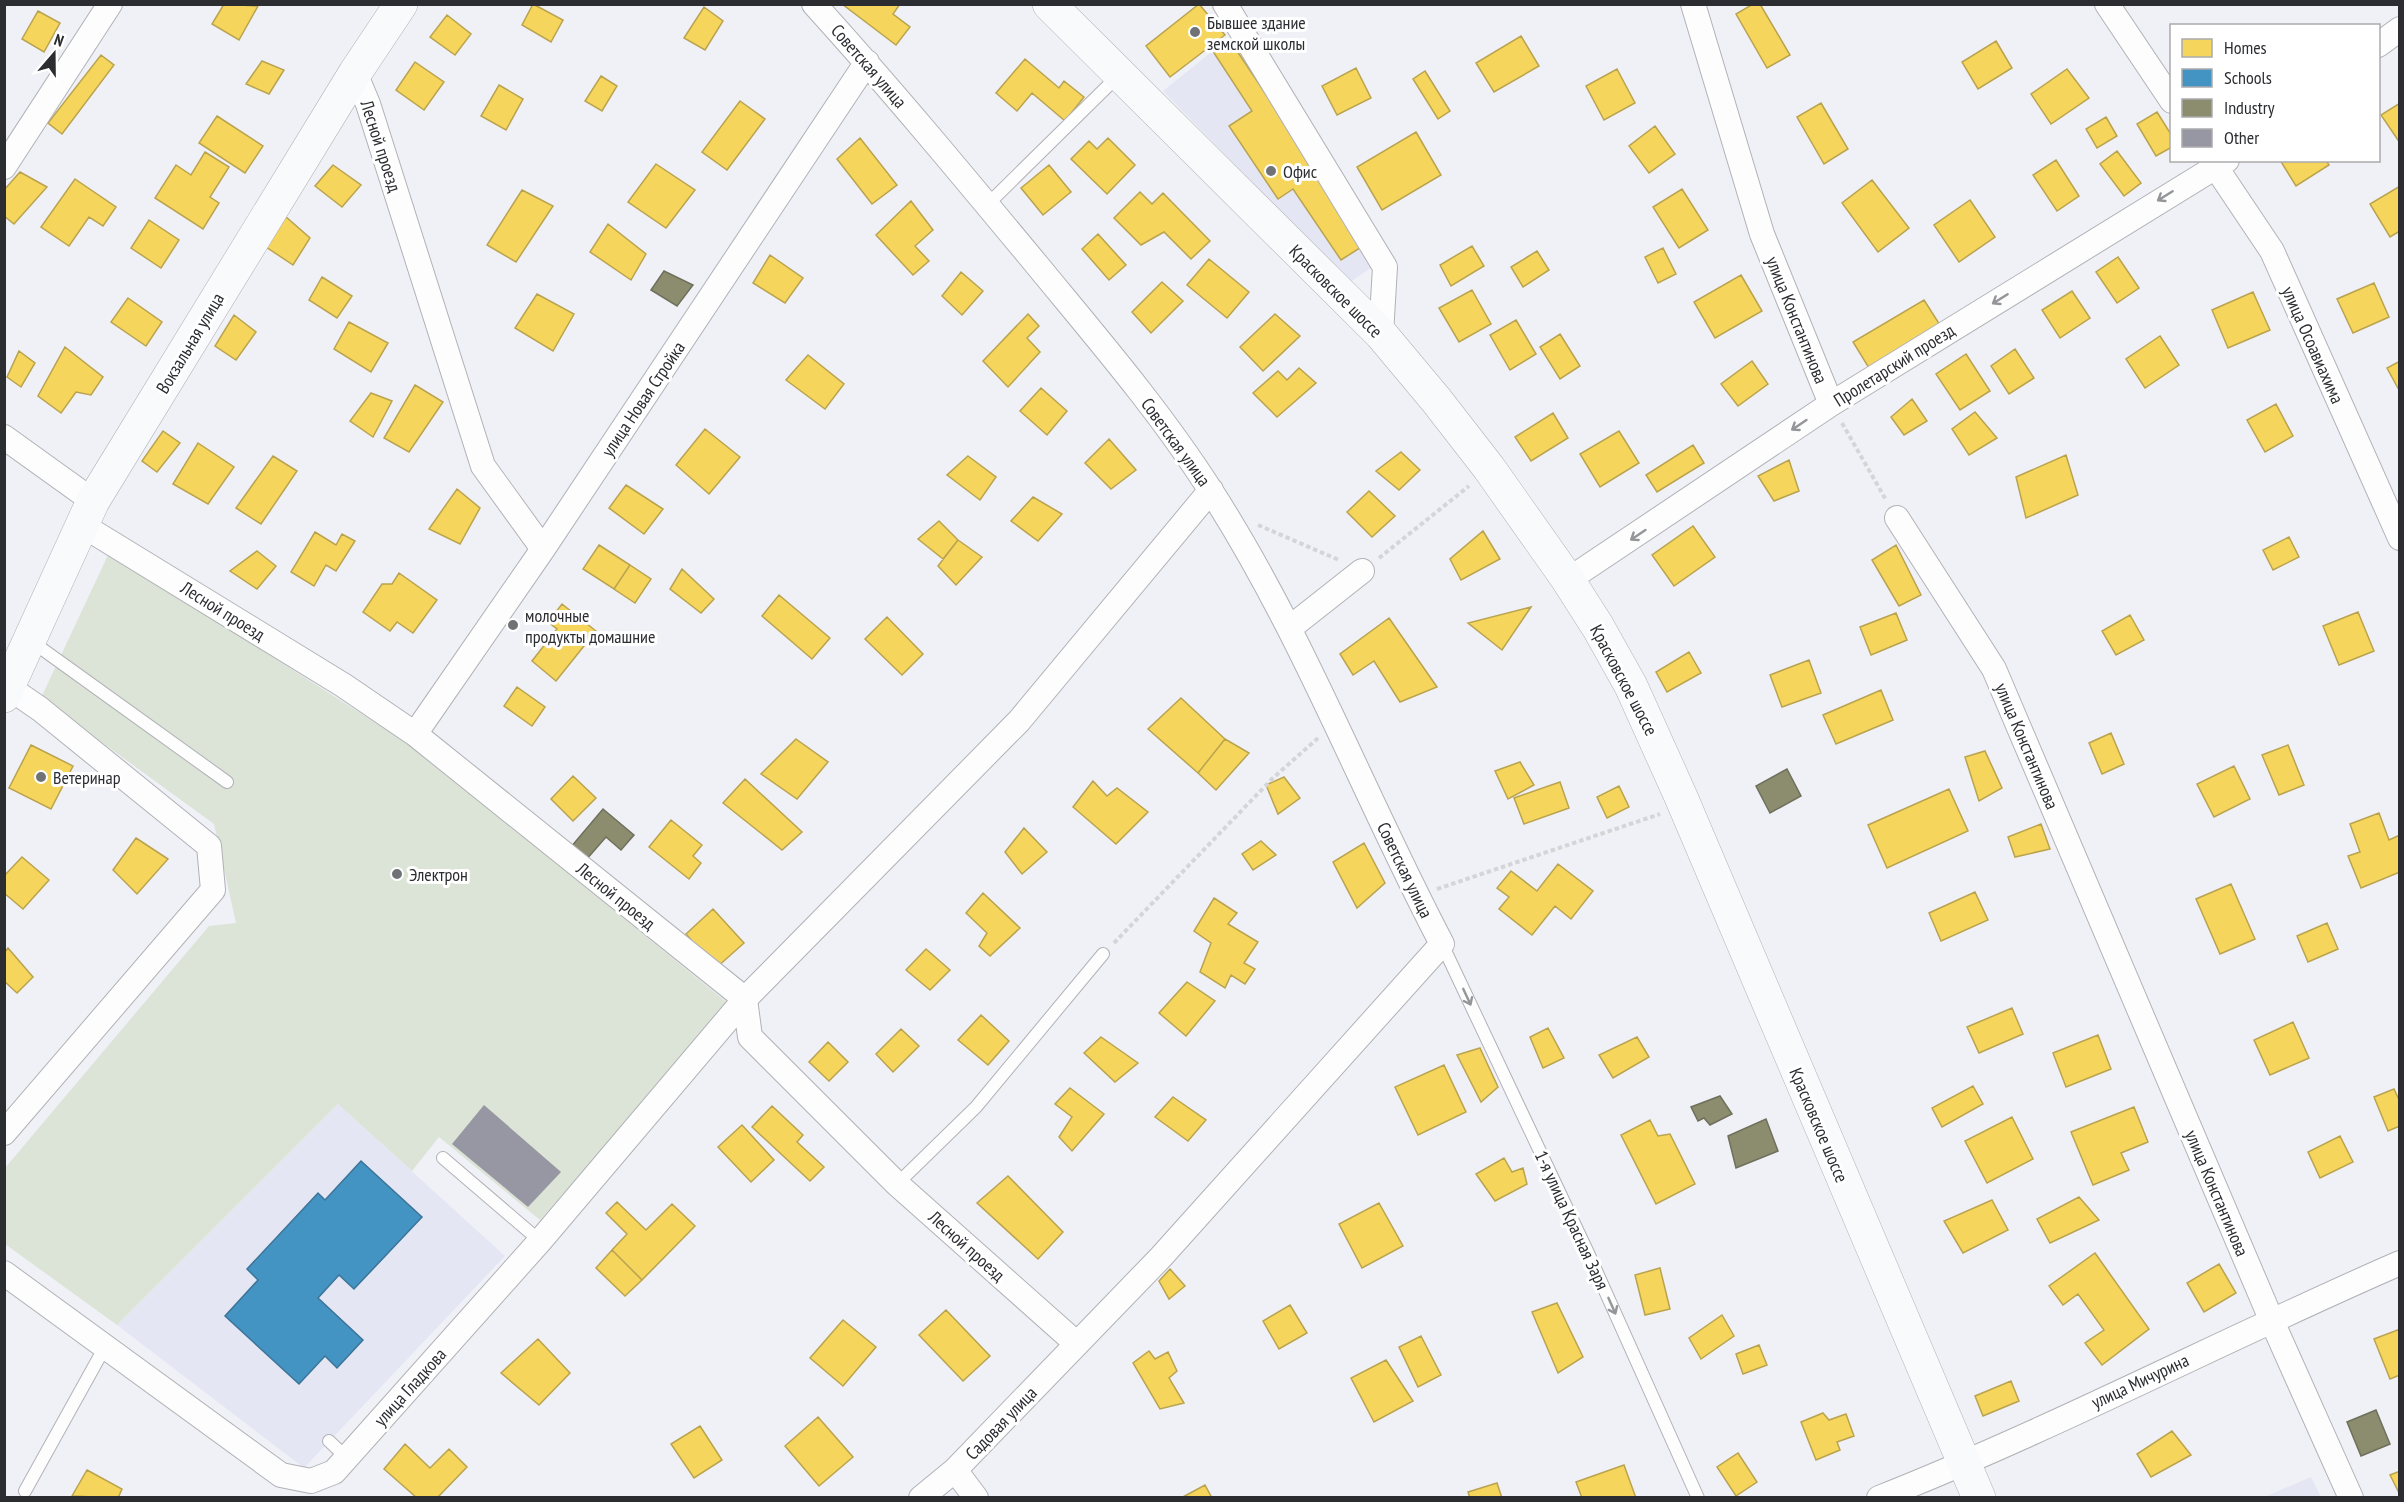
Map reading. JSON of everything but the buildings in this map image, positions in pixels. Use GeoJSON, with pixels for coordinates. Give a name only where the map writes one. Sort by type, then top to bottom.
{"type":"FeatureCollection","features":[{"type":"Feature","properties":{"kind":"main road","name":"Вокзальная улица"},"geometry":{"type":"LineString","coordinates":[[6,692],[88,513],[355,73],[401,4]]}},
{"type":"Feature","properties":{"kind":"main road","name":"Красковское шоссе"},"geometry":{"type":"LineString","coordinates":[[1049,4],[1118,76],[1381,334],[1489,468],[1568,580],[1631,686],[1681,797],[1978,1497]]}},
{"type":"Feature","properties":{"kind":"street"},"geometry":{"type":"LineString","coordinates":[[4,166],[110,4]]}},
{"type":"Feature","properties":{"kind":"street","name":"Советская улица"},"geometry":{"type":"LineString","coordinates":[[814,4],[867,62],[1132,381],[1216,500],[1291,627],[1416,896],[1442,944]]}},
{"type":"Feature","properties":{"kind":"street"},"geometry":{"type":"LineString","coordinates":[[1225,4],[1385,267],[1381,334]]}},
{"type":"Feature","properties":{"kind":"street","name":"улица Константинова"},"geometry":{"type":"LineString","coordinates":[[1693,4],[1762,234],[1831,404]]}},
{"type":"Feature","properties":{"kind":"street"},"geometry":{"type":"LineString","coordinates":[[2107,4],[2170,98]]}},
{"type":"Feature","properties":{"kind":"street"},"geometry":{"type":"LineString","coordinates":[[2380,44],[2400,29]]}},
{"type":"Feature","properties":{"kind":"street","name":"улица Новая Стройка"},"geometry":{"type":"LineString","coordinates":[[415,735],[543,549],[867,62]]}},
{"type":"Feature","properties":{"kind":"street","name":"Лесной проезд"},"geometry":{"type":"LineString","coordinates":[[355,73],[368,104],[483,466],[543,549]]}},
{"type":"Feature","properties":{"kind":"street","name":"Пролетарский проезд"},"geometry":{"type":"LineString","coordinates":[[1568,580],[1831,404],[2218,163]]}},
{"type":"Feature","properties":{"kind":"street","name":"улица Осоавиахима"},"geometry":{"type":"LineString","coordinates":[[2218,163],[2272,251],[2400,538]]}},
{"type":"Feature","properties":{"kind":"street","name":"Лесной проезд"},"geometry":{"type":"LineString","coordinates":[[4,437],[88,513],[415,735],[733,999],[750,1037],[897,1184],[1077,1344]]}},
{"type":"Feature","properties":{"kind":"street","name":"улица Гладкова"},"geometry":{"type":"LineString","coordinates":[[4,1273],[106,1345],[281,1475],[311,1481],[334,1472],[487,1294],[540,1241],[733,999],[1019,721],[1216,500]]}},
{"type":"Feature","properties":{"kind":"street","name":"улица Константинова"},"geometry":{"type":"LineString","coordinates":[[1897,518],[1994,669],[2271,1319],[2351,1497]]}},
{"type":"Feature","properties":{"kind":"street"},"geometry":{"type":"LineString","coordinates":[[1291,627],[1362,571]]}},
{"type":"Feature","properties":{"kind":"street"},"geometry":{"type":"LineString","coordinates":[[4,1133],[213,890],[209,846],[40,709],[6,692]]}},
{"type":"Feature","properties":{"kind":"street","name":"Садовая улица"},"geometry":{"type":"LineString","coordinates":[[921,1497],[955,1470],[1161,1257],[1442,944]]}},
{"type":"Feature","properties":{"kind":"street","name":"улица Мичурина"},"geometry":{"type":"LineString","coordinates":[[1879,1497],[1964,1464],[2271,1319],[2400,1263]]}},
{"type":"Feature","properties":{"kind":"street"},"geometry":{"type":"LineString","coordinates":[[955,1470],[976,1497]]}},
{"type":"Feature","properties":{"kind":"lane"},"geometry":{"type":"LineString","coordinates":[[987,205],[1118,76]]}},
{"type":"Feature","properties":{"kind":"lane"},"geometry":{"type":"LineString","coordinates":[[29,639],[227,782]]}},
{"type":"Feature","properties":{"kind":"lane","name":"1-я улица Красная Заря"},"geometry":{"type":"LineString","coordinates":[[1442,944],[1589,1255],[1698,1497]]}},
{"type":"Feature","properties":{"kind":"lane"},"geometry":{"type":"LineString","coordinates":[[897,1184],[976,1107],[1103,954]]}},
{"type":"Feature","properties":{"kind":"lane"},"geometry":{"type":"LineString","coordinates":[[442,1158],[540,1241]]}},
{"type":"Feature","properties":{"kind":"lane"},"geometry":{"type":"LineString","coordinates":[[26,1491],[106,1345]]}},
{"type":"Feature","properties":{"kind":"lane"},"geometry":{"type":"LineString","coordinates":[[329,1441],[347,1458]]}},
{"type":"Feature","properties":{"kind":"path","name":"улица Константинова"},"geometry":{"type":"LineString","coordinates":[[1831,404],[1897,518]]}},
{"type":"Feature","properties":{"kind":"path"},"geometry":{"type":"LineString","coordinates":[[1216,500],[1362,571],[1476,481]]}},
{"type":"Feature","properties":{"kind":"path"},"geometry":{"type":"LineString","coordinates":[[1103,954],[1272,778],[1334,723]]}},
{"type":"Feature","properties":{"kind":"path"},"geometry":{"type":"LineString","coordinates":[[1416,896],[1668,811]]}},
{"type":"Feature","properties":{"kind":"shaded area"},"geometry":{"type":"Polygon","coordinates":[[[1235,33],[1374,266],[1350,282],[1163,91],[1235,33]]]}},
{"type":"Feature","properties":{"kind":"shaded area","name":"Электрон"},"geometry":{"type":"Polygon","coordinates":[[[109,553],[412,746],[730,1005],[540,1220],[439,1137],[412,1171],[338,1104],[117,1325],[5,1244],[5,1168],[209,926],[236,923],[214,824],[41,698],[109,553]]]}},
{"type":"Feature","properties":{"kind":"shaded area"},"geometry":{"type":"Polygon","coordinates":[[[338,1104],[505,1256],[304,1468],[117,1325],[338,1104]]]}},
{"type":"Feature","properties":{"kind":"shaded area"},"geometry":{"type":"Polygon","coordinates":[[[2311,1477],[2321,1497],[2264,1497],[2311,1477]]]}},
{"type":"Feature","properties":{"kind":"place","name":"Бывшее здание земской школы"},"geometry":{"type":"Point","coordinates":[1195,32]}},
{"type":"Feature","properties":{"kind":"place","name":"Офис"},"geometry":{"type":"Point","coordinates":[1271,171]}},
{"type":"Feature","properties":{"kind":"place","name":"молочные продукты домашние"},"geometry":{"type":"Point","coordinates":[513,625]}},
{"type":"Feature","properties":{"kind":"place","name":"Ветеринар"},"geometry":{"type":"Point","coordinates":[41,777]}},
{"type":"Feature","properties":{"kind":"place","name":"Электрон"},"geometry":{"type":"Point","coordinates":[397,874]}}]}
